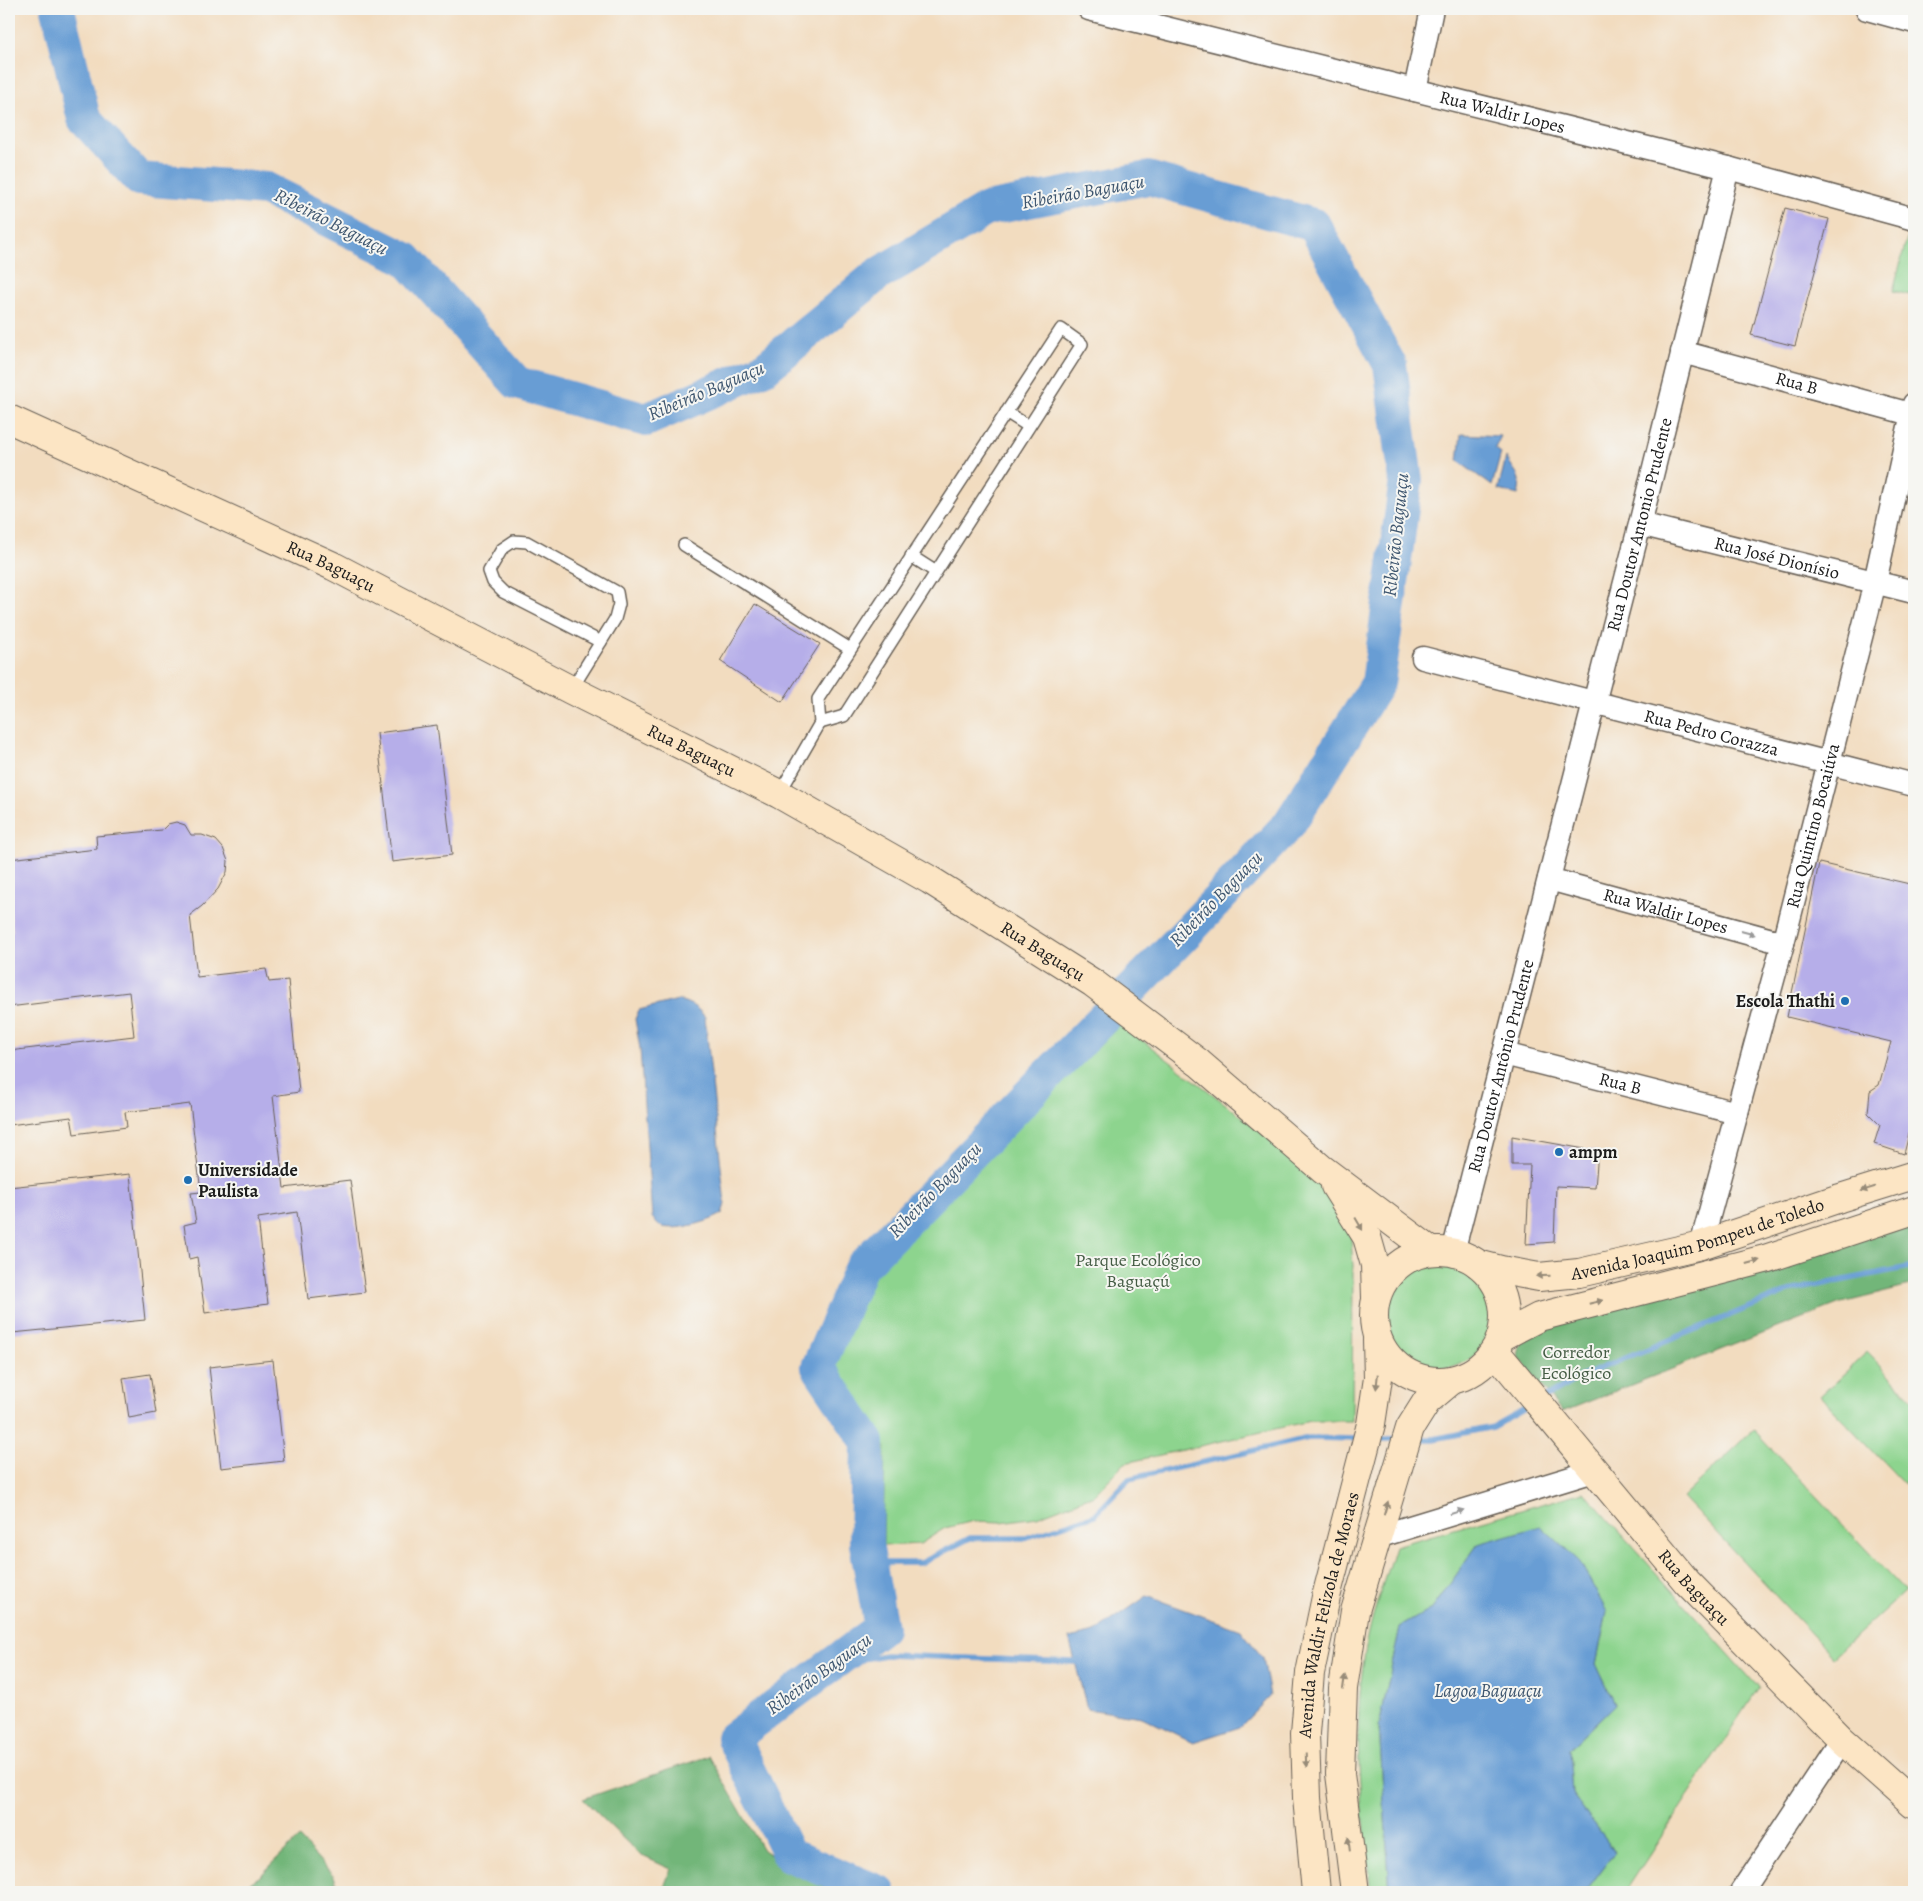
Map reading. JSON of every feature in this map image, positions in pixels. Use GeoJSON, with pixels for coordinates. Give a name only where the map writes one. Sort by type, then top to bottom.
{"type":"FeatureCollection","features":[{"type":"Feature","properties":{"kind":"main road","name":"Rua Baguaçu"},"geometry":{"type":"LineString","coordinates":[[9,419],[333,566],[571,690],[779,794],[930,880],[1093,983],[1198,1063],[1322,1169]]}},
{"type":"Feature","properties":{"kind":"main road"},"geometry":{"type":"LineString","coordinates":[[1322,1169],[1442,1252],[1478,1264],[1493,1278],[1502,1296],[1505,1317],[1498,1344],[1476,1370],[1452,1380],[1429,1381],[1407,1374],[1389,1360],[1377,1340],[1373,1319],[1376,1298],[1375,1264],[1367,1237],[1344,1197],[1322,1169]]}},
{"type":"Feature","properties":{"kind":"main road","name":"Avenida Joaquim Pompeu de Toledo"},"geometry":{"type":"LineString","coordinates":[[1478,1264],[1539,1277],[1579,1274],[1701,1245],[1914,1175]]}},
{"type":"Feature","properties":{"kind":"main road","name":"Avenida Joaquim Pompeu de Toledo"},"geometry":{"type":"LineString","coordinates":[[1498,1344],[1539,1317],[1765,1258],[1914,1210]]}},
{"type":"Feature","properties":{"kind":"main road"},"geometry":{"type":"LineString","coordinates":[[1376,1298],[1384,1280],[1396,1266],[1413,1256],[1442,1252]]}},
{"type":"Feature","properties":{"kind":"main road","name":"Avenida Waldir Felizola de Moraes"},"geometry":{"type":"LineString","coordinates":[[1316,1892],[1307,1798],[1305,1733],[1310,1673],[1326,1597],[1371,1424],[1378,1378],[1377,1340]]}},
{"type":"Feature","properties":{"kind":"main road","name":"Rua Baguaçu"},"geometry":{"type":"LineString","coordinates":[[1498,1344],[1518,1379],[1687,1582],[1842,1740],[1914,1804]]}},
{"type":"Feature","properties":{"kind":"main road","name":"Avenida Waldir Felizola de Moraes"},"geometry":{"type":"LineString","coordinates":[[1355,1892],[1340,1774],[1342,1688],[1355,1611],[1410,1428],[1427,1401],[1452,1380]]}},
{"type":"Feature","properties":{"kind":"street","name":"Rua Waldir Lopes"},"geometry":{"type":"LineString","coordinates":[[1089,9],[1728,168],[1914,219]]}},
{"type":"Feature","properties":{"kind":"street"},"geometry":{"type":"LineString","coordinates":[[1415,90],[1432,9]]}},
{"type":"Feature","properties":{"kind":"street"},"geometry":{"type":"LineString","coordinates":[[1867,9],[1914,22]]}},
{"type":"Feature","properties":{"kind":"street","name":"Rua Doutor Antonio Prudente"},"geometry":{"type":"LineString","coordinates":[[1549,879],[1640,524],[1728,168]]}},
{"type":"Feature","properties":{"kind":"street","name":"Rua B"},"geometry":{"type":"LineString","coordinates":[[1682,352],[1913,412]]}},
{"type":"Feature","properties":{"kind":"street","name":"Rua Quintino Bocaiúva"},"geometry":{"type":"LineString","coordinates":[[1701,1245],[1783,943],[1829,763],[1875,582],[1913,412]]}},
{"type":"Feature","properties":{"kind":"street","name":"Rua José Dionísio"},"geometry":{"type":"LineString","coordinates":[[1640,524],[1914,592]]}},
{"type":"Feature","properties":{"kind":"street","name":"Rua Pedro Corazza"},"geometry":{"type":"LineString","coordinates":[[1423,658],[1914,785]]}},
{"type":"Feature","properties":{"kind":"street","name":"Rua Waldir Lopes"},"geometry":{"type":"LineString","coordinates":[[1549,879],[1783,943]]}},
{"type":"Feature","properties":{"kind":"street","name":"Rua Doutor Antônio Prudente"},"geometry":{"type":"LineString","coordinates":[[1442,1252],[1504,1054],[1549,879]]}},
{"type":"Feature","properties":{"kind":"street","name":"Rua B"},"geometry":{"type":"LineString","coordinates":[[1504,1054],[1737,1113]]}},
{"type":"Feature","properties":{"kind":"street"},"geometry":{"type":"LineString","coordinates":[[1377,1537],[1594,1471]]}},
{"type":"Feature","properties":{"kind":"street"},"geometry":{"type":"LineString","coordinates":[[1741,1892],[1842,1740]]}},
{"type":"Feature","properties":{"kind":"lane"},"geometry":{"type":"LineString","coordinates":[[779,794],[820,723],[818,699],[1061,328],[1082,344],[844,716],[820,723]]}},
{"type":"Feature","properties":{"kind":"lane"},"geometry":{"type":"LineString","coordinates":[[1006,412],[1028,426]]}},
{"type":"Feature","properties":{"kind":"lane"},"geometry":{"type":"LineString","coordinates":[[571,690],[615,619],[620,604],[617,592],[527,542],[514,541],[502,549],[488,571],[493,582],[503,592],[600,642]]}},
{"type":"Feature","properties":{"kind":"lane"},"geometry":{"type":"LineString","coordinates":[[684,545],[850,649]]}},
{"type":"Feature","properties":{"kind":"lane"},"geometry":{"type":"LineString","coordinates":[[912,556],[936,572]]}},
{"type":"Feature","properties":{"kind":"green space"},"geometry":{"type":"Polygon","coordinates":[[[1907,238],[1914,240],[1914,296],[1893,291],[1907,238]]]}},
{"type":"Feature","properties":{"kind":"green space","name":"Parque Ecológico Baguaçú"},"geometry":{"type":"Polygon","coordinates":[[[1121,1024],[1309,1168],[1350,1224],[1353,1266],[1352,1421],[1310,1421],[1125,1463],[1094,1495],[1037,1517],[1001,1522],[974,1521],[945,1528],[920,1544],[883,1546],[885,1446],[833,1363],[873,1275],[1121,1024]]]}},
{"type":"Feature","properties":{"kind":"green space","name":"Corredor Ecológico"},"geometry":{"type":"Polygon","coordinates":[[[1914,1215],[1914,1285],[1838,1304],[1562,1412],[1518,1356],[1522,1335],[1914,1215]]]}},
{"type":"Feature","properties":{"kind":"green space"},"geometry":{"type":"Polygon","coordinates":[[[1439,1265],[1459,1269],[1476,1280],[1487,1297],[1491,1317],[1487,1337],[1476,1354],[1459,1365],[1439,1369],[1419,1365],[1402,1354],[1391,1337],[1387,1317],[1391,1297],[1402,1280],[1419,1269],[1439,1265]]]}},
{"type":"Feature","properties":{"kind":"green space"},"geometry":{"type":"Polygon","coordinates":[[[1867,1352],[1914,1401],[1914,1494],[1820,1396],[1867,1352]]]}},
{"type":"Feature","properties":{"kind":"green space"},"geometry":{"type":"Polygon","coordinates":[[[1754,1430],[1905,1591],[1833,1657],[1683,1497],[1754,1430]]]}},
{"type":"Feature","properties":{"kind":"green space"},"geometry":{"type":"Polygon","coordinates":[[[1584,1492],[1759,1688],[1625,1892],[1585,1892],[1615,1852],[1572,1795],[1569,1749],[1615,1704],[1596,1664],[1607,1612],[1478,1544],[1433,1608],[1400,1627],[1379,1727],[1390,1892],[1371,1892],[1361,1797],[1358,1733],[1359,1701],[1368,1637],[1395,1546],[1584,1492]]]}},
{"type":"Feature","properties":{"kind":"green space"},"geometry":{"type":"Polygon","coordinates":[[[709,1756],[763,1850],[832,1892],[662,1892],[671,1869],[640,1855],[583,1799],[709,1756]]]}},
{"type":"Feature","properties":{"kind":"green space"},"geometry":{"type":"Polygon","coordinates":[[[299,1838],[334,1876],[339,1892],[236,1892],[259,1877],[299,1838]]]}},
{"type":"Feature","properties":{"kind":"water"},"geometry":{"type":"Polygon","coordinates":[[[1461,434],[1501,436],[1495,448],[1501,453],[1492,486],[1458,461],[1461,434]]]}},
{"type":"Feature","properties":{"kind":"water"},"geometry":{"type":"Polygon","coordinates":[[[1506,457],[1519,479],[1518,495],[1498,490],[1506,457]]]}},
{"type":"Feature","properties":{"kind":"water"},"geometry":{"type":"Polygon","coordinates":[[[678,1000],[693,1006],[705,1017],[725,1204],[722,1214],[709,1220],[683,1227],[666,1228],[659,1225],[652,1217],[640,1049],[635,1019],[639,1010],[678,1000]]]}},
{"type":"Feature","properties":{"kind":"water","name":"Lagoa Baguaçu"},"geometry":{"type":"Polygon","coordinates":[[[1541,1526],[1580,1562],[1607,1612],[1596,1664],[1615,1704],[1569,1749],[1572,1795],[1615,1852],[1585,1892],[1390,1892],[1379,1727],[1400,1627],[1433,1608],[1478,1544],[1541,1526]]]}},
{"type":"Feature","properties":{"kind":"water"},"geometry":{"type":"Polygon","coordinates":[[[1147,1596],[1241,1630],[1263,1658],[1270,1696],[1240,1727],[1193,1742],[1142,1717],[1087,1709],[1069,1638],[1095,1632],[1147,1596]]]}},
{"type":"Feature","properties":{"kind":"building"},"geometry":{"type":"Polygon","coordinates":[[[1785,208],[1829,219],[1795,346],[1751,335],[1785,208]]]}},
{"type":"Feature","properties":{"kind":"building"},"geometry":{"type":"Polygon","coordinates":[[[755,604],[820,644],[782,702],[720,661],[755,604]]]}},
{"type":"Feature","properties":{"kind":"building"},"geometry":{"type":"Polygon","coordinates":[[[437,725],[452,855],[392,862],[377,733],[437,725]]]}},
{"type":"Feature","properties":{"kind":"building"},"geometry":{"type":"Polygon","coordinates":[[[176,822],[185,825],[191,835],[202,835],[216,840],[223,848],[228,861],[227,872],[218,889],[202,906],[190,915],[197,977],[266,969],[269,982],[288,980],[299,1092],[273,1096],[284,1188],[350,1180],[365,1292],[308,1299],[297,1212],[258,1218],[268,1304],[205,1313],[197,1257],[189,1259],[184,1225],[196,1222],[191,1193],[201,1192],[190,1104],[125,1112],[127,1127],[74,1134],[71,1117],[9,1125],[9,1051],[134,1036],[129,992],[9,1007],[9,932],[13,932],[9,901],[9,859],[97,849],[96,836],[162,830],[168,824],[176,822]]]}},
{"type":"Feature","properties":{"kind":"building"},"geometry":{"type":"Polygon","coordinates":[[[1819,863],[1914,885],[1914,1114],[1904,1154],[1874,1144],[1880,1125],[1868,1113],[1870,1091],[1879,1085],[1891,1042],[1787,1017],[1819,863]]]}},
{"type":"Feature","properties":{"kind":"building"},"geometry":{"type":"Polygon","coordinates":[[[1512,1136],[1596,1151],[1595,1188],[1556,1186],[1554,1242],[1526,1244],[1530,1165],[1512,1165],[1512,1136]]]}},
{"type":"Feature","properties":{"kind":"building"},"geometry":{"type":"Polygon","coordinates":[[[130,1174],[145,1320],[12,1333],[9,1301],[9,1187],[130,1174]]]}},
{"type":"Feature","properties":{"kind":"building"},"geometry":{"type":"Polygon","coordinates":[[[273,1360],[284,1461],[221,1468],[209,1367],[273,1360]]]}},
{"type":"Feature","properties":{"kind":"building"},"geometry":{"type":"Polygon","coordinates":[[[150,1374],[156,1413],[129,1418],[123,1378],[150,1374]]]}},
{"type":"Feature","properties":{"kind":"waterway","name":"Ribeirão Baguaçu"},"geometry":{"type":"LineString","coordinates":[[58,9],[84,119],[139,179],[266,189],[406,259],[517,383],[646,420],[765,368],[877,275],[987,209],[1148,178],[1314,225],[1390,365],[1406,480],[1378,683],[1289,824],[1192,927],[861,1267],[818,1367],[868,1442],[866,1544],[881,1628],[733,1738],[789,1855],[879,1892]]}},
{"type":"Feature","properties":{"kind":"waterway"},"geometry":{"type":"LineString","coordinates":[[1544,1398],[1582,1376],[1789,1291],[1914,1266]]}},
{"type":"Feature","properties":{"kind":"waterway"},"geometry":{"type":"LineString","coordinates":[[1416,1439],[1434,1439],[1493,1427],[1532,1405]]}},
{"type":"Feature","properties":{"kind":"waterway"},"geometry":{"type":"LineString","coordinates":[[869,1563],[921,1563],[970,1538],[1025,1538],[1095,1515],[1129,1479],[1309,1438],[1359,1439]]}},
{"type":"Feature","properties":{"kind":"waterway"},"geometry":{"type":"LineString","coordinates":[[1376,1439],[1399,1439]]}},
{"type":"Feature","properties":{"kind":"waterway"},"geometry":{"type":"LineString","coordinates":[[832,1664],[886,1655],[1075,1662]]}},
{"type":"Feature","properties":{"kind":"place","name":"Escola Thathi"},"geometry":{"type":"Point","coordinates":[1845,1001]}},
{"type":"Feature","properties":{"kind":"place","name":"ampm"},"geometry":{"type":"Point","coordinates":[1559,1152]}},
{"type":"Feature","properties":{"kind":"place","name":"Universidade Paulista"},"geometry":{"type":"Point","coordinates":[188,1180]}}]}
